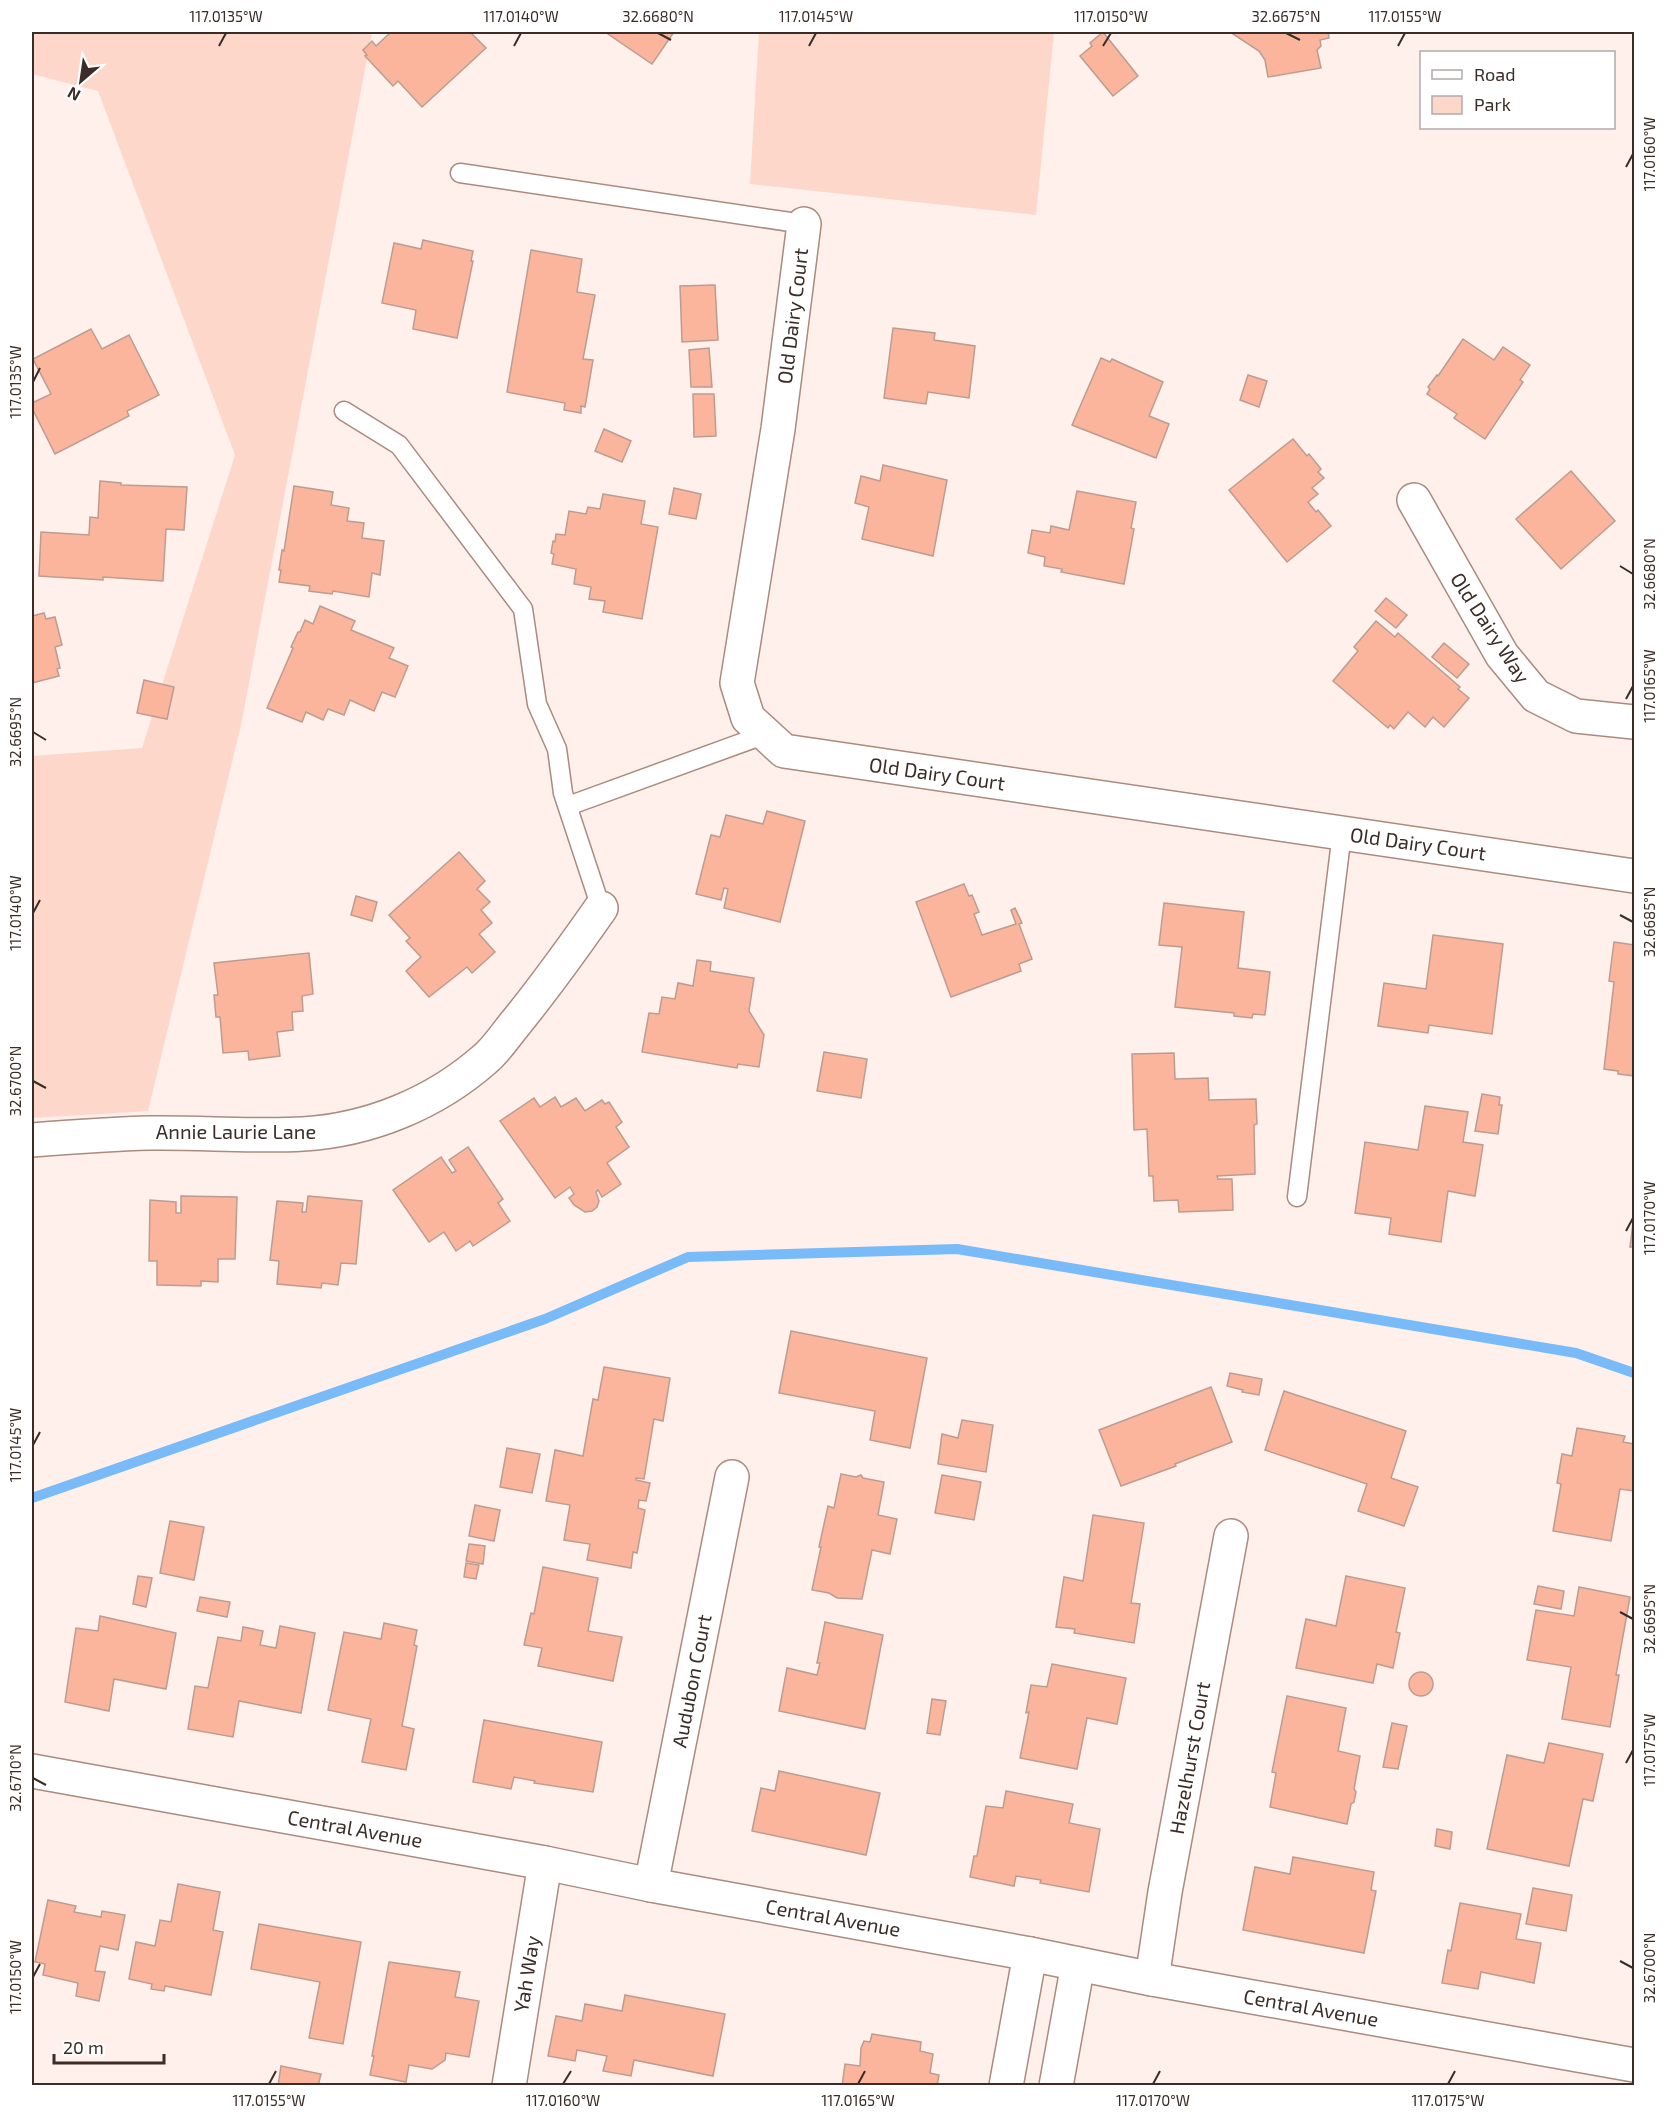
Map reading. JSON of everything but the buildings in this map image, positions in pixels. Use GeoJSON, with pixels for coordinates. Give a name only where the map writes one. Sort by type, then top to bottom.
{"type":"FeatureCollection","features":[{"type":"Feature","properties":{"kind":"street","name":"Old Dairy Court"},"geometry":{"type":"LineString","coordinates":[[804,224],[778,429],[737,683],[748,718],[784,751],[1635,876]]}},
{"type":"Feature","properties":{"kind":"street","name":"Old Dairy Way"},"geometry":{"type":"LineString","coordinates":[[1414,500],[1503,655],[1536,696],[1576,716],[1635,722]]}},
{"type":"Feature","properties":{"kind":"street","name":"Annie Laurie Lane"},"geometry":{"type":"LineString","coordinates":[[32,1140],[149,1133],[303,1134],[356,1126],[399,1112],[430,1098],[459,1080],[487,1058],[549,983],[601,908]]}},
{"type":"Feature","properties":{"kind":"street","name":"Audubon Court"},"geometry":{"type":"LineString","coordinates":[[651,1885],[732,1477]]}},
{"type":"Feature","properties":{"kind":"street","name":"Hazelhurst Court"},"geometry":{"type":"LineString","coordinates":[[1152,1979],[1165,1892],[1231,1536]]}},
{"type":"Feature","properties":{"kind":"street","name":"Central Avenue"},"geometry":{"type":"LineString","coordinates":[[32,1771],[545,1863],[1152,1979],[1635,2065]]}},
{"type":"Feature","properties":{"kind":"street","name":"Yah Way"},"geometry":{"type":"LineString","coordinates":[[509,2085],[545,1863]]}},
{"type":"Feature","properties":{"kind":"street"},"geometry":{"type":"LineString","coordinates":[[1006,2085],[1030,1954]]}},
{"type":"Feature","properties":{"kind":"street"},"geometry":{"type":"LineString","coordinates":[[1056,2085],[1078,1964]]}},
{"type":"Feature","properties":{"kind":"lane"},"geometry":{"type":"LineString","coordinates":[[460,173],[804,224]]}},
{"type":"Feature","properties":{"kind":"lane"},"geometry":{"type":"LineString","coordinates":[[344,411],[399,445],[523,609],[537,704],[556,749],[563,793],[601,908]]}},
{"type":"Feature","properties":{"kind":"lane"},"geometry":{"type":"LineString","coordinates":[[568,806],[766,734]]}},
{"type":"Feature","properties":{"kind":"lane"},"geometry":{"type":"LineString","coordinates":[[1297,1197],[1342,833]]}},
{"type":"Feature","properties":{"kind":"green space"},"geometry":{"type":"Polygon","coordinates":[[[32,32],[372,32],[241,725],[148,1111],[32,1118],[32,756],[142,748],[235,455],[98,91],[32,74],[32,32]]]}},
{"type":"Feature","properties":{"kind":"green space"},"geometry":{"type":"Polygon","coordinates":[[[759,32],[1054,32],[1036,215],[750,184],[759,32]]]}},
{"type":"Feature","properties":{"kind":"waterway"},"geometry":{"type":"LineString","coordinates":[[32,1498],[545,1319],[688,1257],[957,1249],[1576,1353],[1634,1373]]}}]}
